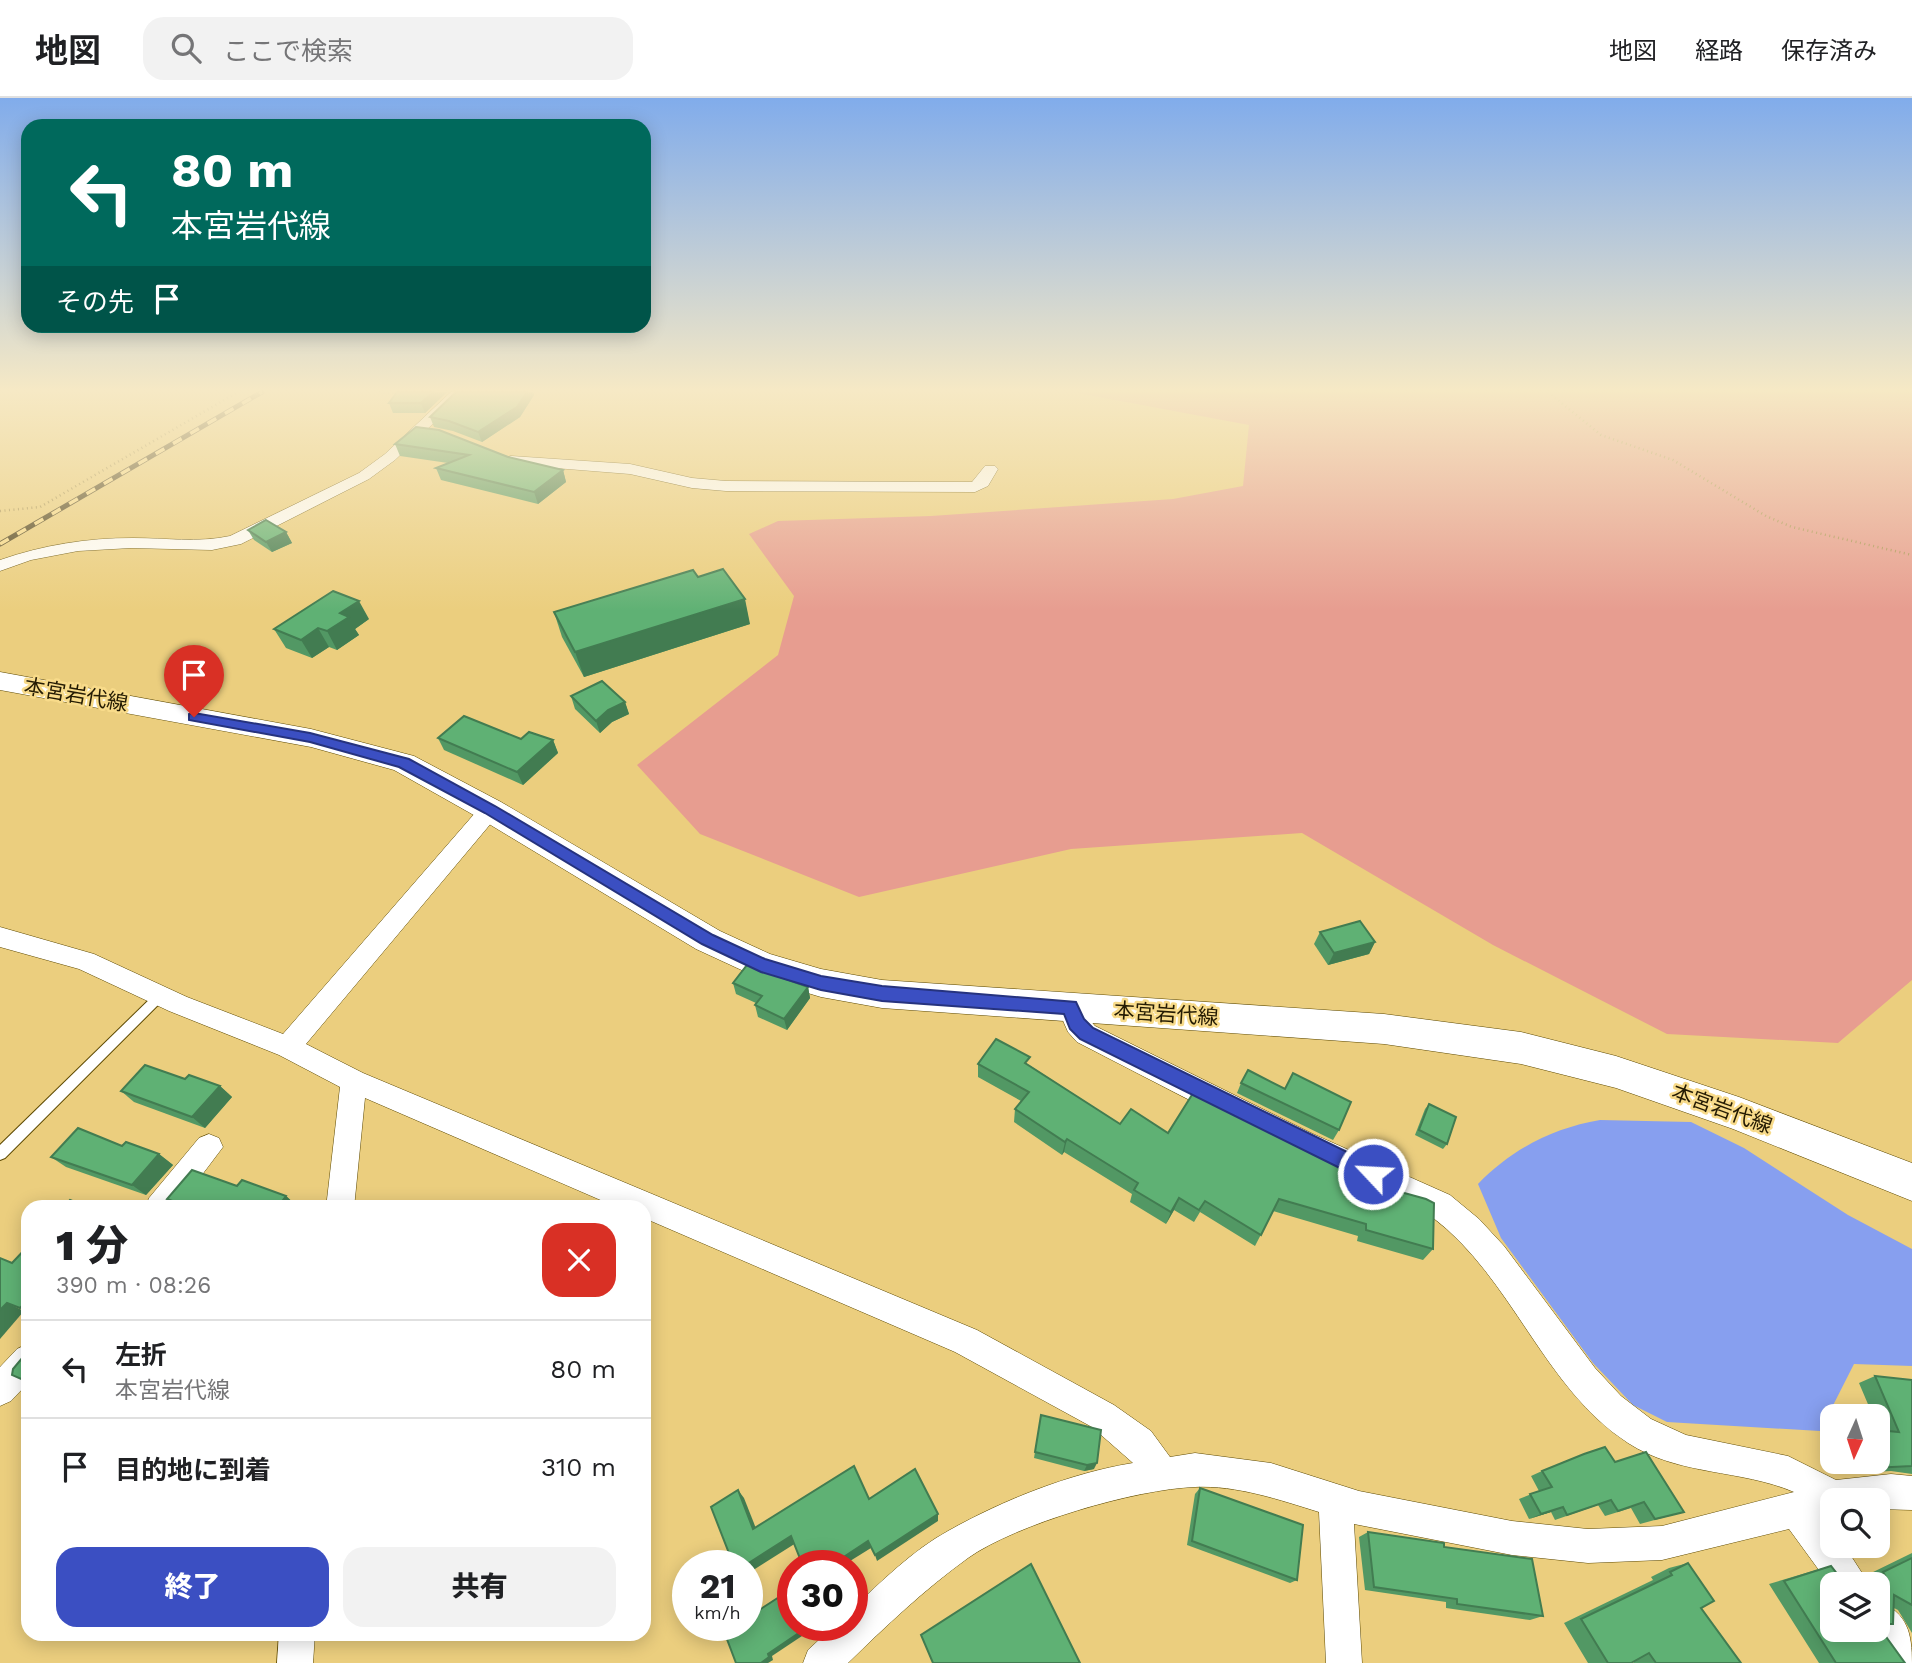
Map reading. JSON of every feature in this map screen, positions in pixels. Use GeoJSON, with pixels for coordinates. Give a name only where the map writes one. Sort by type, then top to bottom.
{"type":"FeatureCollection","features":[{"type":"Feature","properties":{"kind":"main road","name":"本宮岩代線"},"geometry":{"type":"LineString","coordinates":[[0,681],[310,738],[404,763],[490,810],[686,927],[761,965],[821,983],[882,993],[1384,1029],[1521,1048],[1616,1072],[1715,1105],[1912,1182]]}},
{"type":"Feature","properties":{"kind":"street"},"geometry":{"type":"LineString","coordinates":[[0,565],[36,552],[67,547],[212,545],[235,540],[348,486],[378,465]]}},
{"type":"Feature","properties":{"kind":"street"},"geometry":{"type":"LineString","coordinates":[[549,465],[630,469],[692,483],[726,486],[975,488],[983,483],[990,469]]}},
{"type":"Feature","properties":{"kind":"street"},"geometry":{"type":"LineString","coordinates":[[288,1047],[490,810]]}},
{"type":"Feature","properties":{"kind":"street"},"geometry":{"type":"LineString","coordinates":[[0,937],[85,961],[160,996],[288,1047],[354,1081],[634,1200]]}},
{"type":"Feature","properties":{"kind":"street"},"geometry":{"type":"LineString","coordinates":[[1070,1007],[1077,1024],[1086,1034],[1303,1143],[1440,1205],[1457,1217],[1479,1240],[1576,1369],[1637,1430],[1654,1440],[1698,1456],[1799,1474],[1822,1488]]}},
{"type":"Feature","properties":{"kind":"street"},"geometry":{"type":"LineString","coordinates":[[341,1200],[354,1081]]}},
{"type":"Feature","properties":{"kind":"street"},"geometry":{"type":"LineString","coordinates":[[166,1200],[209,1147]]}},
{"type":"Feature","properties":{"kind":"street"},"geometry":{"type":"LineString","coordinates":[[651,1207],[965,1341],[1104,1416],[1139,1443],[1163,1475]]}},
{"type":"Feature","properties":{"kind":"street"},"geometry":{"type":"LineString","coordinates":[[0,1390],[21,1368]]}},
{"type":"Feature","properties":{"kind":"street"},"geometry":{"type":"LineString","coordinates":[[821,1663],[889,1599],[958,1544],[1010,1519],[1071,1496],[1108,1484],[1163,1475],[1195,1470],[1230,1473],[1271,1480],[1336,1502],[1512,1538],[1588,1546],[1662,1543],[1820,1501]]}},
{"type":"Feature","properties":{"kind":"street"},"geometry":{"type":"LineString","coordinates":[[1890,1492],[1912,1493]]}},
{"type":"Feature","properties":{"kind":"street"},"geometry":{"type":"LineString","coordinates":[[1336,1502],[1344,1663]]}},
{"type":"Feature","properties":{"kind":"street"},"geometry":{"type":"LineString","coordinates":[[1795,1509],[1843,1572]]}},
{"type":"Feature","properties":{"kind":"street"},"geometry":{"type":"LineString","coordinates":[[1890,1635],[1911,1663]]}},
{"type":"Feature","properties":{"kind":"street"},"geometry":{"type":"LineString","coordinates":[[295,1663],[297,1641]]}},
{"type":"Feature","properties":{"kind":"lane"},"geometry":{"type":"LineString","coordinates":[[0,1154],[160,996]]}},
{"type":"Feature","properties":{"kind":"path"},"geometry":{"type":"LineString","coordinates":[[0,511],[40,507],[113,465]]}},
{"type":"Feature","properties":{"kind":"path"},"geometry":{"type":"LineString","coordinates":[[1681,465],[1766,516],[1792,527],[1912,555]]}},
{"type":"Feature","properties":{"kind":"shaded area"},"geometry":{"type":"Polygon","coordinates":[[[1245,465],[1912,465],[1912,980],[1838,1043],[1667,1034],[1493,945],[1302,833],[1071,849],[859,897],[700,834],[637,765],[778,655],[794,596],[749,534],[778,521],[931,516],[1173,499],[1243,486],[1245,465]]]}},
{"type":"Feature","properties":{"kind":"water"},"geometry":{"type":"Polygon","coordinates":[[[1600,1120],[1691,1122],[1744,1148],[1848,1215],[1912,1249],[1912,1366],[1854,1364],[1834,1404],[1820,1404],[1820,1431],[1667,1422],[1633,1405],[1593,1363],[1501,1238],[1478,1184],[1519,1150],[1566,1128],[1600,1120]]]}},
{"type":"Feature","properties":{"kind":"building"},"geometry":{"type":"Polygon","coordinates":[[[444,465],[542,465],[563,470],[534,492],[436,468],[444,465]]]}},
{"type":"Feature","properties":{"kind":"building"},"geometry":{"type":"Polygon","coordinates":[[[266,520],[286,532],[266,542],[248,530],[266,520]]]}},
{"type":"Feature","properties":{"kind":"building"},"geometry":{"type":"Polygon","coordinates":[[[723,569],[745,599],[575,652],[554,612],[693,570],[698,577],[723,569]]]}},
{"type":"Feature","properties":{"kind":"building"},"geometry":{"type":"Polygon","coordinates":[[[333,591],[359,601],[340,613],[349,617],[327,631],[318,628],[301,640],[274,629],[333,591]]]}},
{"type":"Feature","properties":{"kind":"building"},"geometry":{"type":"Polygon","coordinates":[[[602,681],[625,702],[608,710],[596,721],[571,696],[602,681]]]}},
{"type":"Feature","properties":{"kind":"building"},"geometry":{"type":"Polygon","coordinates":[[[464,716],[521,739],[529,732],[553,740],[517,772],[438,738],[464,716]]]}},
{"type":"Feature","properties":{"kind":"building"},"geometry":{"type":"Polygon","coordinates":[[[1360,921],[1375,942],[1334,953],[1320,932],[1360,921]]]}},
{"type":"Feature","properties":{"kind":"building"},"geometry":{"type":"Polygon","coordinates":[[[747,965],[808,987],[784,1019],[755,1005],[762,996],[733,983],[747,965]]]}},
{"type":"Feature","properties":{"kind":"building"},"geometry":{"type":"Polygon","coordinates":[[[996,1039],[1030,1057],[1025,1063],[1120,1124],[1131,1109],[1168,1133],[1195,1090],[1357,1169],[1357,1180],[1426,1199],[1434,1203],[1433,1249],[1366,1230],[1366,1224],[1279,1199],[1261,1235],[1205,1201],[1199,1210],[1179,1198],[1171,1212],[1134,1190],[1138,1183],[1067,1139],[1065,1142],[1015,1109],[1029,1092],[978,1064],[996,1039]]]}},
{"type":"Feature","properties":{"kind":"building"},"geometry":{"type":"Polygon","coordinates":[[[145,1065],[185,1079],[189,1075],[220,1086],[192,1117],[121,1091],[145,1065]]]}},
{"type":"Feature","properties":{"kind":"building"},"geometry":{"type":"Polygon","coordinates":[[[1248,1070],[1285,1089],[1293,1073],[1351,1102],[1339,1130],[1241,1083],[1248,1070]]]}},
{"type":"Feature","properties":{"kind":"building"},"geometry":{"type":"Polygon","coordinates":[[[1429,1104],[1456,1117],[1447,1144],[1419,1130],[1429,1104]]]}},
{"type":"Feature","properties":{"kind":"building"},"geometry":{"type":"Polygon","coordinates":[[[78,1128],[122,1146],[126,1142],[159,1154],[132,1185],[51,1157],[78,1128]]]}},
{"type":"Feature","properties":{"kind":"building"},"geometry":{"type":"Polygon","coordinates":[[[192,1170],[237,1186],[242,1180],[286,1196],[283,1200],[167,1199],[192,1170]]]}},
{"type":"Feature","properties":{"kind":"building"},"geometry":{"type":"Polygon","coordinates":[[[21,1253],[21,1307],[7,1303],[0,1310],[0,1258],[12,1263],[21,1253]]]}},
{"type":"Feature","properties":{"kind":"building"},"geometry":{"type":"Polygon","coordinates":[[[21,1359],[21,1379],[12,1375],[13,1369],[21,1359]]]}},
{"type":"Feature","properties":{"kind":"building"},"geometry":{"type":"Polygon","coordinates":[[[1875,1376],[1912,1380],[1912,1466],[1890,1467],[1890,1431],[1899,1432],[1890,1411],[1890,1404],[1887,1404],[1875,1376]]]}},
{"type":"Feature","properties":{"kind":"building"},"geometry":{"type":"Polygon","coordinates":[[[1041,1415],[1101,1430],[1097,1463],[1087,1465],[1035,1452],[1041,1415]]]}},
{"type":"Feature","properties":{"kind":"building"},"geometry":{"type":"Polygon","coordinates":[[[1605,1447],[1615,1462],[1646,1452],[1684,1512],[1655,1519],[1644,1502],[1618,1511],[1611,1500],[1567,1515],[1563,1507],[1541,1514],[1530,1494],[1552,1487],[1542,1471],[1605,1447]]]}},
{"type":"Feature","properties":{"kind":"building"},"geometry":{"type":"Polygon","coordinates":[[[854,1466],[869,1499],[915,1469],[938,1514],[875,1555],[868,1541],[854,1550],[797,1550],[791,1536],[763,1554],[763,1550],[728,1550],[711,1507],[738,1490],[753,1529],[854,1466]]]}},
{"type":"Feature","properties":{"kind":"building"},"geometry":{"type":"Polygon","coordinates":[[[1200,1488],[1303,1525],[1297,1580],[1192,1541],[1200,1488]]]}},
{"type":"Feature","properties":{"kind":"building"},"geometry":{"type":"Polygon","coordinates":[[[1368,1532],[1444,1543],[1444,1547],[1532,1559],[1543,1616],[1457,1604],[1457,1599],[1374,1587],[1368,1532]]]}},
{"type":"Feature","properties":{"kind":"building"},"geometry":{"type":"Polygon","coordinates":[[[1912,1558],[1912,1605],[1894,1595],[1893,1624],[1890,1624],[1890,1572],[1883,1572],[1912,1558]]]}},
{"type":"Feature","properties":{"kind":"building"},"geometry":{"type":"Polygon","coordinates":[[[1688,1563],[1714,1601],[1701,1608],[1741,1663],[1656,1663],[1649,1653],[1631,1663],[1608,1663],[1581,1619],[1672,1575],[1670,1572],[1688,1563]]]}},
{"type":"Feature","properties":{"kind":"building"},"geometry":{"type":"Polygon","coordinates":[[[1031,1564],[1080,1663],[933,1663],[921,1635],[1031,1564]]]}},
{"type":"Feature","properties":{"kind":"building"},"geometry":{"type":"Polygon","coordinates":[[[1831,1566],[1836,1572],[1820,1572],[1820,1638],[1784,1581],[1831,1566]]]}},
{"type":"Feature","properties":{"kind":"building"},"geometry":{"type":"Polygon","coordinates":[[[777,1598],[777,1641],[787,1641],[768,1654],[769,1657],[761,1663],[736,1663],[728,1641],[763,1641],[763,1608],[777,1598]]]}},
{"type":"Feature","properties":{"kind":"building"},"geometry":{"type":"Polygon","coordinates":[[[1823,1642],[1890,1642],[1905,1663],[1836,1663],[1823,1642]]]}},
{"type":"Feature","properties":{"kind":"railway"},"geometry":{"type":"LineString","coordinates":[[0,544],[136,465]]}},
{"type":"Feature","properties":{"kind":"route"},"geometry":{"type":"LineString","coordinates":[[194,717],[310,738],[404,763],[490,810],[708,940],[761,965],[821,983],[882,993],[1070,1007],[1077,1024],[1086,1034],[1226,1101],[1303,1143],[1373,1174]]}}]}
